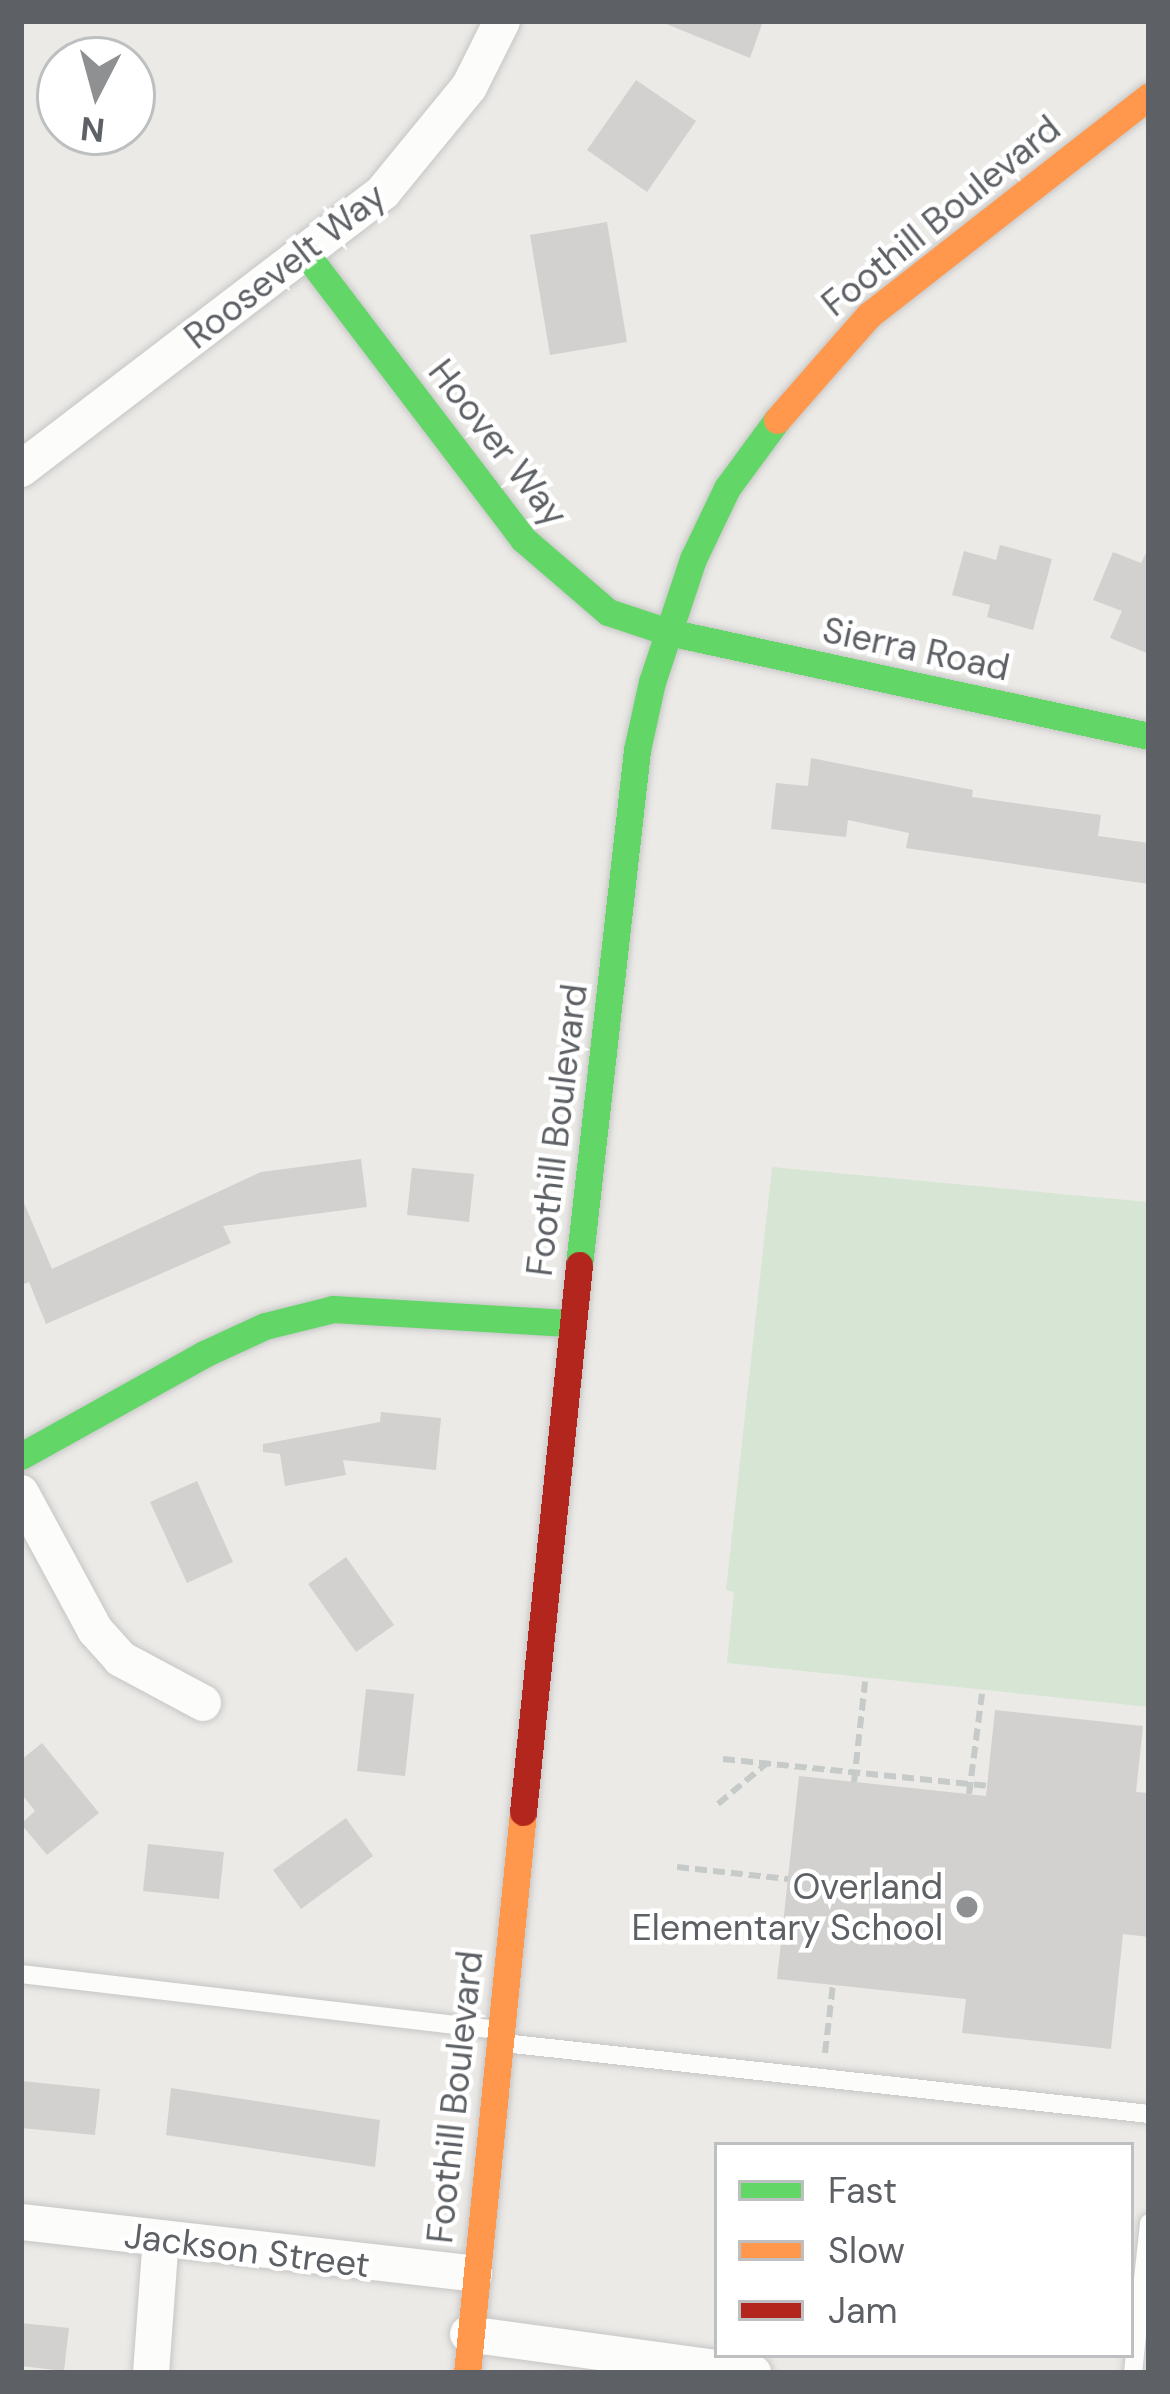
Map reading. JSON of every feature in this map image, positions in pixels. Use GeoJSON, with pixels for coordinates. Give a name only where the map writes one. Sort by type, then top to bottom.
{"type":"FeatureCollection","features":[{"type":"Feature","properties":{"kind":"main road","name":"Foothill Boulevard"},"geometry":{"type":"LineString","coordinates":[[467,2373],[473,2274],[572,1323],[637,750],[668,632],[728,488],[814,369],[869,315],[1149,96]]}},
{"type":"Feature","properties":{"kind":"main road","name":"Hoover Way"},"geometry":{"type":"LineString","coordinates":[[306,254],[537,553],[608,612],[668,632]]}},
{"type":"Feature","properties":{"kind":"main road","name":"Sierra Road"},"geometry":{"type":"LineString","coordinates":[[668,632],[1149,736]]}},
{"type":"Feature","properties":{"kind":"main road"},"geometry":{"type":"LineString","coordinates":[[21,1456],[265,1325],[333,1309],[572,1323]]}},
{"type":"Feature","properties":{"kind":"street","name":"Roosevelt Way"},"geometry":{"type":"LineString","coordinates":[[21,470],[306,254],[429,143],[502,21]]}},
{"type":"Feature","properties":{"kind":"street"},"geometry":{"type":"LineString","coordinates":[[21,1493],[95,1630],[122,1659],[203,1703]]}},
{"type":"Feature","properties":{"kind":"street","name":"Jackson Street"},"geometry":{"type":"LineString","coordinates":[[21,2222],[473,2274]]}},
{"type":"Feature","properties":{"kind":"street"},"geometry":{"type":"LineString","coordinates":[[151,2373],[160,2238]]}},
{"type":"Feature","properties":{"kind":"street"},"geometry":{"type":"LineString","coordinates":[[468,2334],[753,2373]]}},
{"type":"Feature","properties":{"kind":"lane"},"geometry":{"type":"LineString","coordinates":[[21,1973],[822,2079],[1149,2114]]}},
{"type":"Feature","properties":{"kind":"lane"},"geometry":{"type":"LineString","coordinates":[[1134,2355],[1149,2222]]}},
{"type":"Feature","properties":{"kind":"path"},"geometry":{"type":"LineString","coordinates":[[854,1782],[865,1682]]}},
{"type":"Feature","properties":{"kind":"path"},"geometry":{"type":"LineString","coordinates":[[970,1790],[982,1694]]}},
{"type":"Feature","properties":{"kind":"path"},"geometry":{"type":"LineString","coordinates":[[723,1759],[970,1790],[987,1786]]}},
{"type":"Feature","properties":{"kind":"path"},"geometry":{"type":"LineString","coordinates":[[718,1804],[766,1763]]}},
{"type":"Feature","properties":{"kind":"path"},"geometry":{"type":"LineString","coordinates":[[677,1867],[788,1879]]}},
{"type":"Feature","properties":{"kind":"path"},"geometry":{"type":"LineString","coordinates":[[822,2079],[833,1985]]}},
{"type":"Feature","properties":{"kind":"green space"},"geometry":{"type":"Polygon","coordinates":[[[772,1167],[1149,1202],[1149,1707],[727,1663],[734,1592],[726,1590],[772,1167]]]}},
{"type":"Feature","properties":{"kind":"building"},"geometry":{"type":"Polygon","coordinates":[[[659,21],[763,21],[750,58],[659,21]]]}},
{"type":"Feature","properties":{"kind":"building"},"geometry":{"type":"Polygon","coordinates":[[[636,80],[696,121],[647,192],[587,150],[636,80]]]}},
{"type":"Feature","properties":{"kind":"building"},"geometry":{"type":"Polygon","coordinates":[[[607,222],[627,342],[550,355],[530,235],[607,222]]]}},
{"type":"Feature","properties":{"kind":"building"},"geometry":{"type":"Polygon","coordinates":[[[1000,545],[1052,559],[1033,630],[987,617],[990,605],[952,595],[964,551],[996,560],[1000,545]]]}},
{"type":"Feature","properties":{"kind":"building"},"geometry":{"type":"Polygon","coordinates":[[[1149,547],[1149,654],[1110,638],[1122,611],[1093,600],[1113,552],[1141,563],[1149,547]]]}},
{"type":"Feature","properties":{"kind":"building"},"geometry":{"type":"Polygon","coordinates":[[[811,758],[973,790],[972,797],[1101,815],[1098,836],[1149,843],[1149,884],[906,848],[909,833],[848,820],[846,837],[771,829],[776,783],[808,786],[811,758]]]}},
{"type":"Feature","properties":{"kind":"building"},"geometry":{"type":"Polygon","coordinates":[[[361,1159],[367,1207],[223,1226],[231,1243],[46,1324],[29,1282],[21,1285],[21,1196],[52,1269],[261,1172],[361,1159]]]}},
{"type":"Feature","properties":{"kind":"building"},"geometry":{"type":"Polygon","coordinates":[[[412,1168],[474,1174],[469,1222],[407,1215],[412,1168]]]}},
{"type":"Feature","properties":{"kind":"building"},"geometry":{"type":"Polygon","coordinates":[[[381,1412],[441,1418],[436,1470],[343,1460],[346,1475],[285,1486],[280,1454],[263,1452],[263,1444],[380,1422],[381,1412]]]}},
{"type":"Feature","properties":{"kind":"building"},"geometry":{"type":"Polygon","coordinates":[[[197,1481],[233,1562],[187,1583],[150,1502],[197,1481]]]}},
{"type":"Feature","properties":{"kind":"building"},"geometry":{"type":"Polygon","coordinates":[[[346,1557],[394,1625],[356,1652],[308,1584],[346,1557]]]}},
{"type":"Feature","properties":{"kind":"building"},"geometry":{"type":"Polygon","coordinates":[[[366,1689],[414,1694],[405,1776],[357,1771],[366,1689]]]}},
{"type":"Feature","properties":{"kind":"building","name":"Overland Elementary School"},"geometry":{"type":"Polygon","coordinates":[[[995,1710],[1143,1726],[1136,1792],[1149,1793],[1149,1937],[1123,1934],[1111,2049],[962,2033],[966,1999],[777,1979],[799,1776],[986,1796],[995,1710]]]}},
{"type":"Feature","properties":{"kind":"building"},"geometry":{"type":"Polygon","coordinates":[[[42,1743],[99,1813],[47,1855],[21,1824],[35,1811],[21,1793],[21,1760],[42,1743]]]}},
{"type":"Feature","properties":{"kind":"building"},"geometry":{"type":"Polygon","coordinates":[[[346,1818],[373,1856],[301,1909],[273,1870],[346,1818]]]}},
{"type":"Feature","properties":{"kind":"building"},"geometry":{"type":"Polygon","coordinates":[[[148,1844],[224,1852],[219,1899],[143,1891],[148,1844]]]}},
{"type":"Feature","properties":{"kind":"building"},"geometry":{"type":"Polygon","coordinates":[[[21,2081],[100,2089],[95,2135],[21,2128],[21,2081]]]}},
{"type":"Feature","properties":{"kind":"building"},"geometry":{"type":"Polygon","coordinates":[[[171,2088],[380,2120],[375,2167],[166,2135],[171,2088]]]}},
{"type":"Feature","properties":{"kind":"building"},"geometry":{"type":"Polygon","coordinates":[[[21,2323],[69,2328],[64,2371],[21,2366],[21,2323]]]}},
{"type":"Feature","properties":{"kind":"traffic: fast"},"geometry":{"type":"LineString","coordinates":[[306,254],[523,539],[608,612],[668,632],[1149,736]]}},
{"type":"Feature","properties":{"kind":"traffic: fast"},"geometry":{"type":"LineString","coordinates":[[579,1265],[637,750],[652,682],[693,559],[727,488],[777,420]]}},
{"type":"Feature","properties":{"kind":"traffic: fast"},"geometry":{"type":"LineString","coordinates":[[21,1456],[204,1354],[265,1326],[333,1309],[572,1323]]}},
{"type":"Feature","properties":{"kind":"traffic: slow"},"geometry":{"type":"LineString","coordinates":[[777,420],[869,315],[1149,96]]}},
{"type":"Feature","properties":{"kind":"traffic: slow"},"geometry":{"type":"LineString","coordinates":[[467,2373],[523,1812]]}},
{"type":"Feature","properties":{"kind":"traffic: jam"},"geometry":{"type":"LineString","coordinates":[[523,1812],[579,1265]]}},
{"type":"Feature","properties":{"kind":"place","name":"Overland Elementary School"},"geometry":{"type":"Point","coordinates":[967,1907]}}]}
